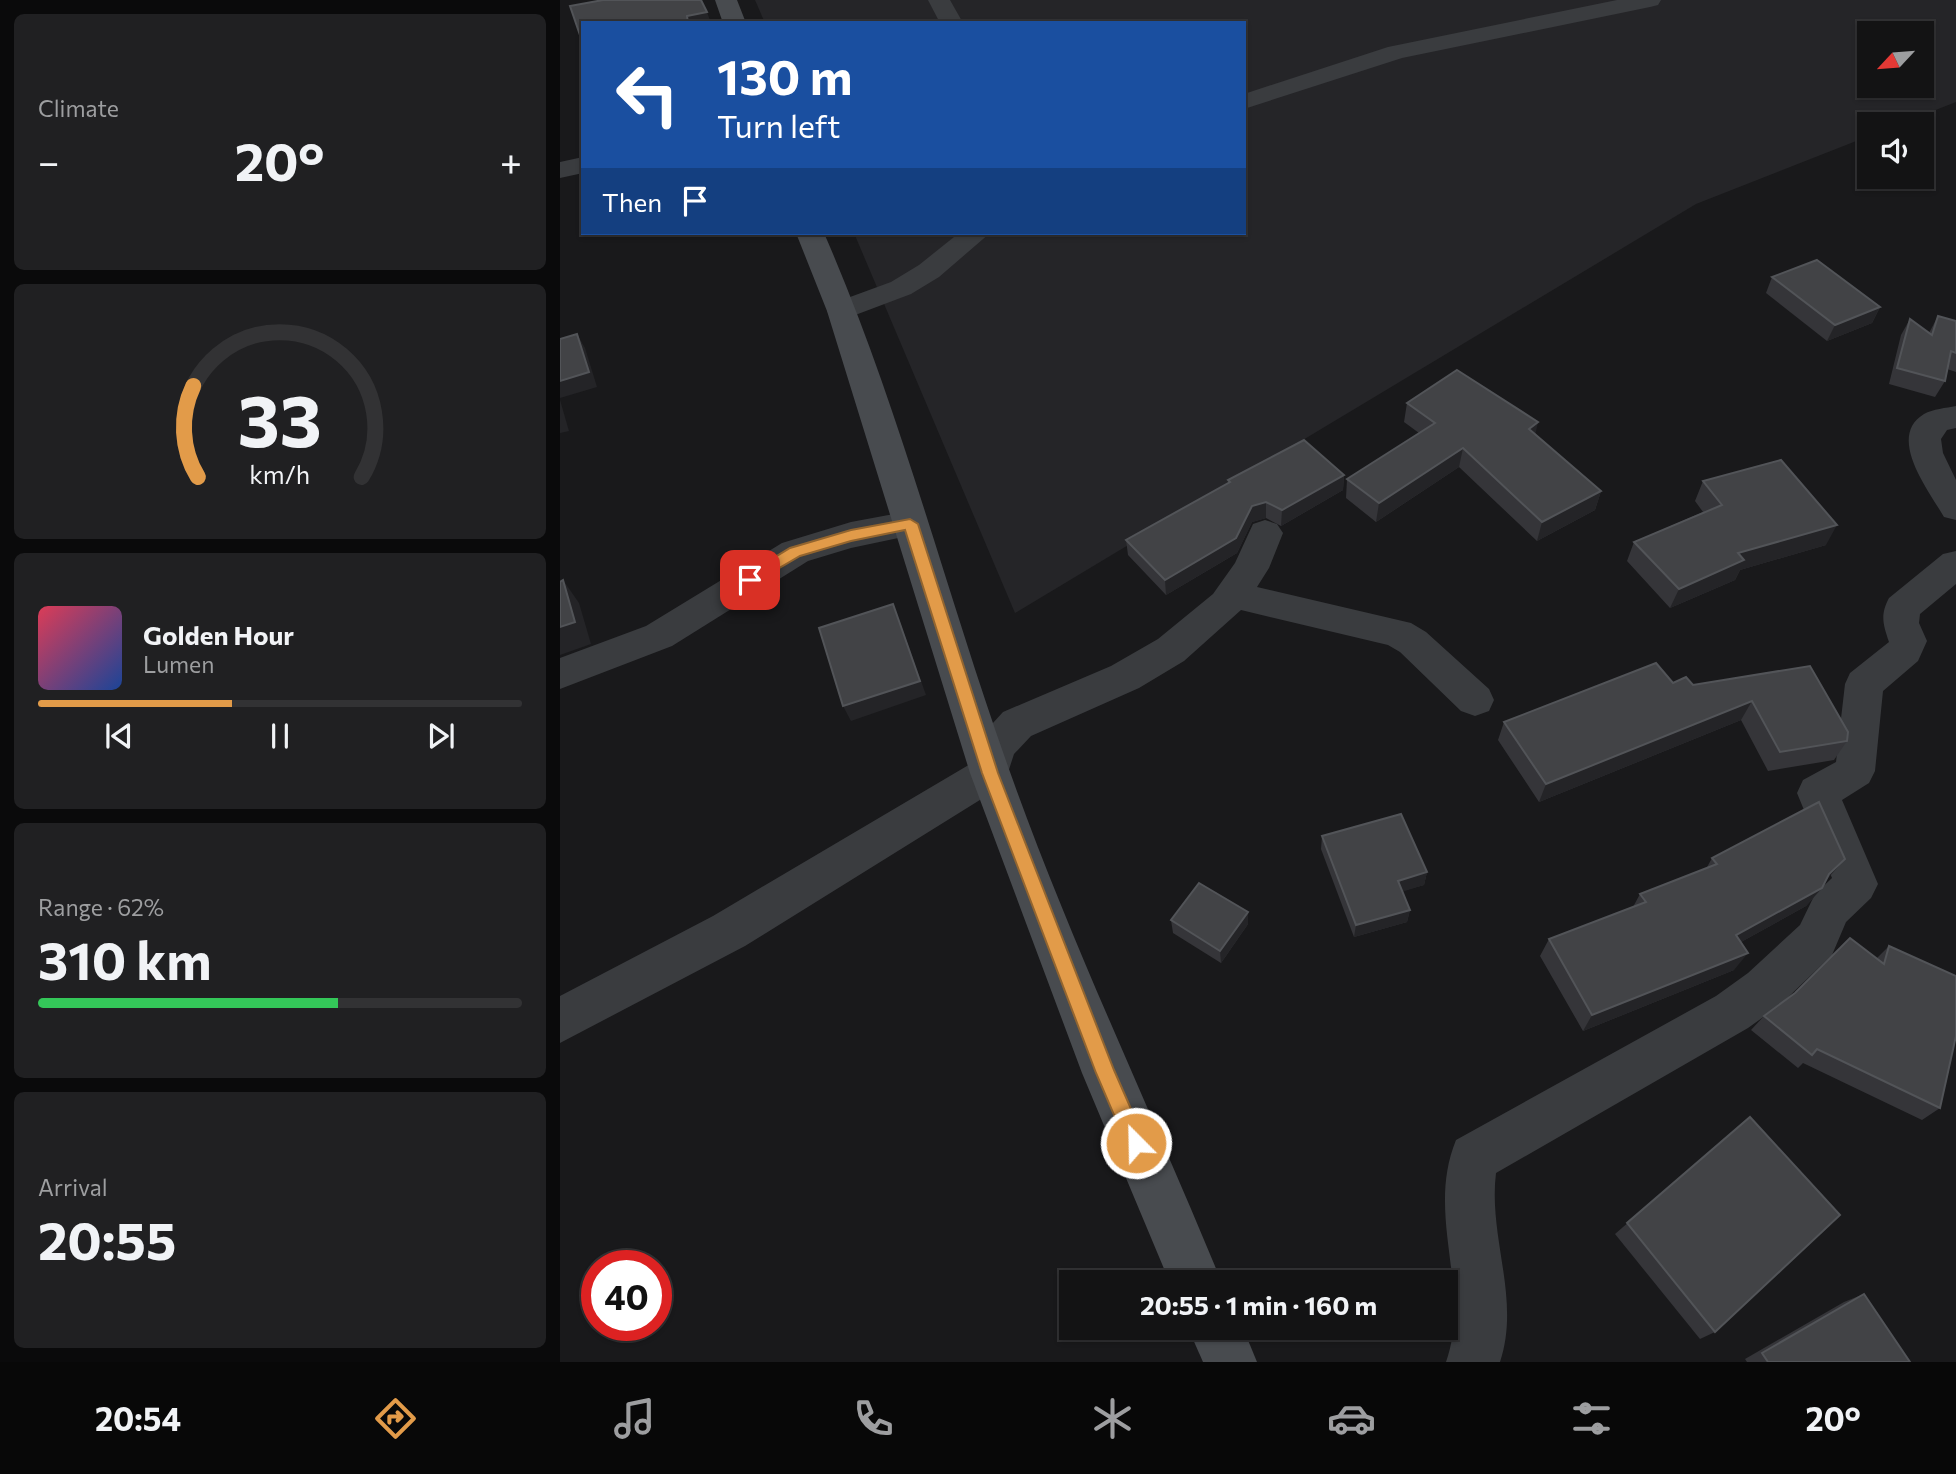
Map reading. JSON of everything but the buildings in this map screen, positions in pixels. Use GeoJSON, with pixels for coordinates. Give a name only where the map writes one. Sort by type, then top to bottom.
{"type":"FeatureCollection","features":[{"type":"Feature","properties":{"kind":"street"},"geometry":{"type":"LineString","coordinates":[[726,0],[734,21]]}},
{"type":"Feature","properties":{"kind":"street"},"geometry":{"type":"LineString","coordinates":[[939,0],[951,21]]}},
{"type":"Feature","properties":{"kind":"street"},"geometry":{"type":"LineString","coordinates":[[1246,101],[1396,52],[1650,0]]}},
{"type":"Feature","properties":{"kind":"street"},"geometry":{"type":"LineString","coordinates":[[560,170],[581,166]]}},
{"type":"Feature","properties":{"kind":"street"},"geometry":{"type":"LineString","coordinates":[[811,235],[842,311],[990,773],[1106,1073],[1190,1270]]}},
{"type":"Feature","properties":{"kind":"street"},"geometry":{"type":"LineString","coordinates":[[842,311],[901,288],[929,271],[974,235]]}},
{"type":"Feature","properties":{"kind":"street"},"geometry":{"type":"LineString","coordinates":[[1956,416],[1942,417],[1931,423],[1924,436],[1923,449],[1956,508]]}},
{"type":"Feature","properties":{"kind":"street"},"geometry":{"type":"LineString","coordinates":[[560,674],[659,636],[795,552],[851,535],[910,524]]}},
{"type":"Feature","properties":{"kind":"street"},"geometry":{"type":"LineString","coordinates":[[560,1020],[729,931],[990,773],[996,747],[1017,724],[1125,677],[1171,650],[1226,604],[1251,568],[1265,533]]}},
{"type":"Feature","properties":{"kind":"street"},"geometry":{"type":"LineString","coordinates":[[1473,1362],[1480,1348],[1482,1312],[1470,1230],[1470,1182],[1474,1158],[1732,1012],[1764,989],[1816,940],[1830,908],[1856,884],[1818,793],[1855,771],[1864,684],[1905,650],[1908,641],[1900,623],[1902,608],[1956,564]]}},
{"type":"Feature","properties":{"kind":"street"},"geometry":{"type":"LineString","coordinates":[[1233,594],[1271,606],[1398,633],[1413,642],[1475,701]]}},
{"type":"Feature","properties":{"kind":"street"},"geometry":{"type":"LineString","coordinates":[[1220,1340],[1230,1362]]}},
{"type":"Feature","properties":{"kind":"shaded area"},"geometry":{"type":"Polygon","coordinates":[[[755,0],[1956,0],[1956,102],[1931,112],[1857,112],[1857,141],[1696,204],[1015,613],[855,235],[1246,235],[1246,21],[764,21],[755,0]]]}},
{"type":"Feature","properties":{"kind":"route"},"geometry":{"type":"LineString","coordinates":[[750,580],[795,552],[851,535],[910,524],[990,773],[1106,1073],[1136,1143]]}}]}
